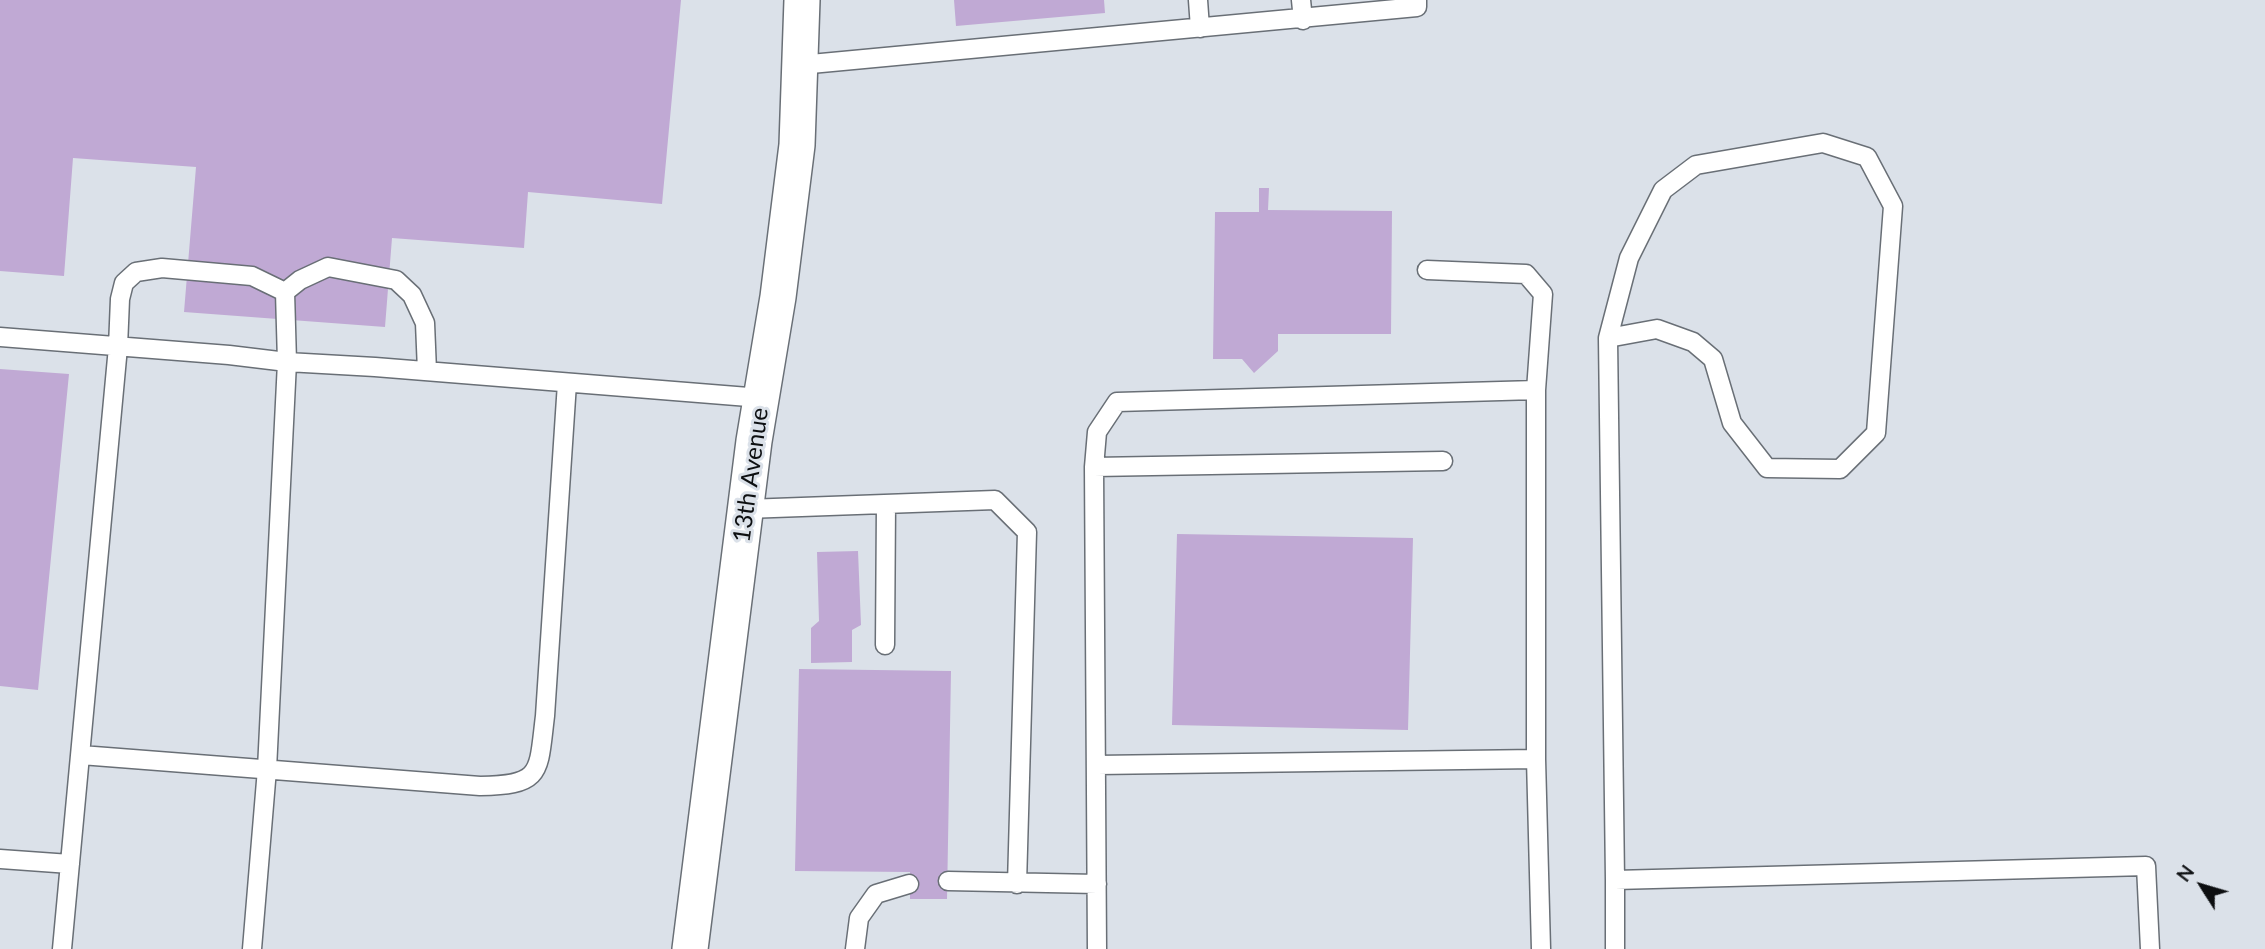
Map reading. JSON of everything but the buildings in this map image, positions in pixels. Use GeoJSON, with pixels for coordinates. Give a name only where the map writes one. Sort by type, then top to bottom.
{"type":"FeatureCollection","features":[{"type":"Feature","properties":{"kind":"street","name":"13th Avenue"},"geometry":{"type":"LineString","coordinates":[[690,949],[746,509],[778,297],[797,145],[802,0]]}},
{"type":"Feature","properties":{"kind":"lane"},"geometry":{"type":"LineString","coordinates":[[1198,0],[1200,27]]}},
{"type":"Feature","properties":{"kind":"lane"},"geometry":{"type":"LineString","coordinates":[[1301,0],[1303,20]]}},
{"type":"Feature","properties":{"kind":"lane"},"geometry":{"type":"LineString","coordinates":[[800,65],[1200,27],[1303,20],[1417,4]]}},
{"type":"Feature","properties":{"kind":"lane"},"geometry":{"type":"LineString","coordinates":[[1608,338],[1657,329],[1693,342],[1713,359],[1732,423],[1767,468],[1840,469],[1875,433],[1893,206],[1867,157],[1823,143],[1696,165],[1662,190],[1629,258],[1608,338],[1615,949]]}},
{"type":"Feature","properties":{"kind":"lane"},"geometry":{"type":"LineString","coordinates":[[62,949],[118,347],[120,299],[124,283],[136,272],[162,268],[252,276],[285,292]]}},
{"type":"Feature","properties":{"kind":"lane"},"geometry":{"type":"LineString","coordinates":[[285,292],[300,280],[327,268],[396,279],[412,295],[425,323],[427,371]]}},
{"type":"Feature","properties":{"kind":"lane"},"geometry":{"type":"LineString","coordinates":[[1427,270],[1526,274],[1543,294],[1536,390],[1536,759],[1541,949]]}},
{"type":"Feature","properties":{"kind":"lane"},"geometry":{"type":"LineString","coordinates":[[252,949],[267,769],[287,362],[285,292]]}},
{"type":"Feature","properties":{"kind":"lane"},"geometry":{"type":"LineString","coordinates":[[0,337],[761,398]]}},
{"type":"Feature","properties":{"kind":"lane"},"geometry":{"type":"LineString","coordinates":[[80,755],[480,786],[509,785],[522,782],[533,774],[540,758],[545,716],[567,383]]}},
{"type":"Feature","properties":{"kind":"lane"},"geometry":{"type":"LineString","coordinates":[[1097,949],[1094,467],[1097,432],[1117,402],[1536,390]]}},
{"type":"Feature","properties":{"kind":"lane"},"geometry":{"type":"LineString","coordinates":[[1094,467],[1443,461]]}},
{"type":"Feature","properties":{"kind":"lane"},"geometry":{"type":"LineString","coordinates":[[746,509],[995,500],[1027,532],[1017,884]]}},
{"type":"Feature","properties":{"kind":"lane"},"geometry":{"type":"LineString","coordinates":[[885,645],[886,504]]}},
{"type":"Feature","properties":{"kind":"lane"},"geometry":{"type":"LineString","coordinates":[[1097,765],[1536,759]]}},
{"type":"Feature","properties":{"kind":"lane"},"geometry":{"type":"LineString","coordinates":[[0,859],[70,864]]}},
{"type":"Feature","properties":{"kind":"lane"},"geometry":{"type":"LineString","coordinates":[[1615,880],[2146,866],[2150,949]]}},
{"type":"Feature","properties":{"kind":"lane"},"geometry":{"type":"LineString","coordinates":[[948,881],[1097,884]]}},
{"type":"Feature","properties":{"kind":"lane"},"geometry":{"type":"LineString","coordinates":[[855,949],[859,918],[876,894],[909,884]]}}]}
